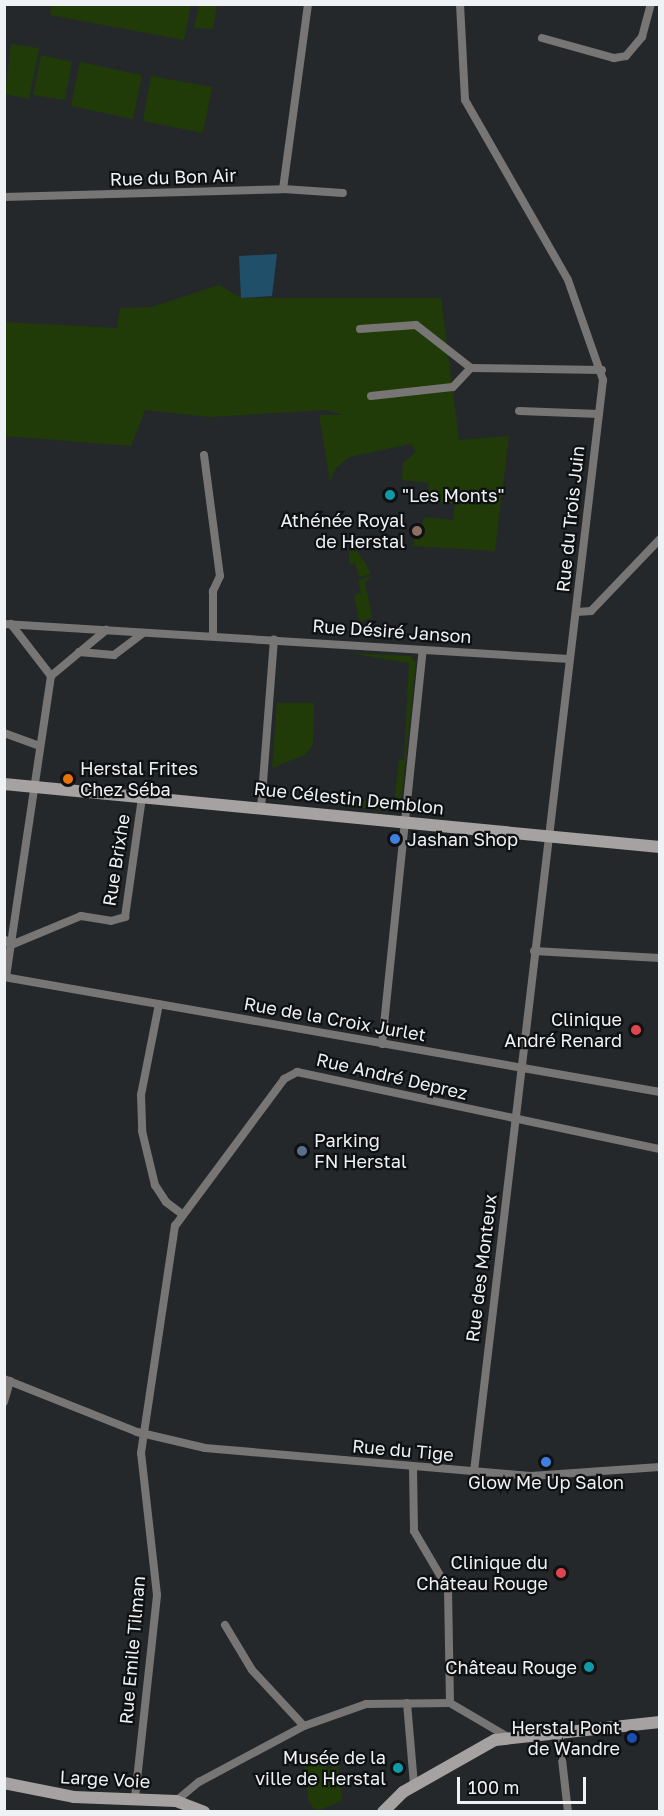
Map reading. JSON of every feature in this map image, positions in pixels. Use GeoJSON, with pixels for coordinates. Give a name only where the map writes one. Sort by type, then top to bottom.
{"type":"FeatureCollection","features":[{"type":"Feature","properties":{"kind":"street"},"geometry":{"type":"LineString","coordinates":[[283,189],[308,4]]}},
{"type":"Feature","properties":{"kind":"street","name":"Rue du Trois Juin"},"geometry":{"type":"LineString","coordinates":[[460,4],[465,100],[568,280],[602,370],[576,612],[520,1068]]}},
{"type":"Feature","properties":{"kind":"street"},"geometry":{"type":"LineString","coordinates":[[542,38],[614,58],[626,56],[642,37],[651,4]]}},
{"type":"Feature","properties":{"kind":"street","name":"Rue du Bon Air"},"geometry":{"type":"LineString","coordinates":[[4,197],[283,189],[343,193]]}},
{"type":"Feature","properties":{"kind":"street"},"geometry":{"type":"LineString","coordinates":[[360,329],[416,325],[471,368],[602,370]]}},
{"type":"Feature","properties":{"kind":"street"},"geometry":{"type":"LineString","coordinates":[[371,396],[453,387],[471,368]]}},
{"type":"Feature","properties":{"kind":"street"},"geometry":{"type":"LineString","coordinates":[[519,411],[599,414]]}},
{"type":"Feature","properties":{"kind":"street"},"geometry":{"type":"LineString","coordinates":[[204,455],[220,576],[213,591],[213,636]]}},
{"type":"Feature","properties":{"kind":"street"},"geometry":{"type":"LineString","coordinates":[[576,612],[591,611],[660,538]]}},
{"type":"Feature","properties":{"kind":"street"},"geometry":{"type":"LineString","coordinates":[[8,624],[51,676]]}},
{"type":"Feature","properties":{"kind":"street","name":"Rue Désiré Janson"},"geometry":{"type":"LineString","coordinates":[[8,624],[569,658]]}},
{"type":"Feature","properties":{"kind":"street"},"geometry":{"type":"LineString","coordinates":[[5,977],[8,942],[51,676],[105,630]]}},
{"type":"Feature","properties":{"kind":"street"},"geometry":{"type":"LineString","coordinates":[[79,652],[114,655],[143,633]]}},
{"type":"Feature","properties":{"kind":"street"},"geometry":{"type":"LineString","coordinates":[[261,808],[274,640]]}},
{"type":"Feature","properties":{"kind":"street"},"geometry":{"type":"LineString","coordinates":[[382,1044],[423,650]]}},
{"type":"Feature","properties":{"kind":"street"},"geometry":{"type":"LineString","coordinates":[[4,733],[40,746]]}},
{"type":"Feature","properties":{"kind":"street","name":"Rue Célestin Demblon"},"geometry":{"type":"LineString","coordinates":[[4,784],[35,785],[660,847]]}},
{"type":"Feature","properties":{"kind":"street","name":"Rue Brixhe"},"geometry":{"type":"LineString","coordinates":[[8,942],[81,916],[125,916],[142,797]]}},
{"type":"Feature","properties":{"kind":"street"},"geometry":{"type":"LineString","coordinates":[[534,951],[660,958]]}},
{"type":"Feature","properties":{"kind":"street","name":"Rue de la Croix Jurlet"},"geometry":{"type":"LineString","coordinates":[[5,977],[660,1092]]}},
{"type":"Feature","properties":{"kind":"street"},"geometry":{"type":"LineString","coordinates":[[159,1004],[141,1095],[142,1131],[155,1185],[166,1202],[182,1214]]}},
{"type":"Feature","properties":{"kind":"street","name":"Rue des Monteux"},"geometry":{"type":"LineString","coordinates":[[474,1472],[520,1068]]}},
{"type":"Feature","properties":{"kind":"street","name":"Rue André Deprez"},"geometry":{"type":"LineString","coordinates":[[182,1214],[202,1195],[284,1079],[297,1072],[660,1149]]}},
{"type":"Feature","properties":{"kind":"street","name":"Rue Emile Tilman"},"geometry":{"type":"LineString","coordinates":[[135,1798],[157,1594],[142,1470],[144,1434],[175,1226],[182,1214]]}},
{"type":"Feature","properties":{"kind":"street"},"geometry":{"type":"LineString","coordinates":[[4,1402],[7,1380]]}},
{"type":"Feature","properties":{"kind":"street","name":"Rue du Tige"},"geometry":{"type":"LineString","coordinates":[[7,1380],[144,1434],[205,1448],[474,1472],[583,1476],[660,1467]]}},
{"type":"Feature","properties":{"kind":"street"},"geometry":{"type":"LineString","coordinates":[[413,1467],[414,1531],[448,1589],[450,1703]]}},
{"type":"Feature","properties":{"kind":"street"},"geometry":{"type":"LineString","coordinates":[[225,1624],[252,1670],[304,1726]]}},
{"type":"Feature","properties":{"kind":"street"},"geometry":{"type":"LineString","coordinates":[[407,1703],[414,1785]]}},
{"type":"Feature","properties":{"kind":"street"},"geometry":{"type":"LineString","coordinates":[[176,1801],[199,1782],[304,1726],[366,1704],[450,1703],[508,1737]]}},
{"type":"Feature","properties":{"kind":"street"},"geometry":{"type":"LineString","coordinates":[[383,1812],[414,1785],[476,1748],[508,1737],[660,1722]]}},
{"type":"Feature","properties":{"kind":"street"},"geometry":{"type":"LineString","coordinates":[[559,1733],[568,1812]]}},
{"type":"Feature","properties":{"kind":"street","name":"Large Voie"},"geometry":{"type":"LineString","coordinates":[[4,1783],[74,1797],[176,1801],[204,1812]]}},
{"type":"Feature","properties":{"kind":"green space"},"geometry":{"type":"Polygon","coordinates":[[[52,4],[191,5],[184,40],[50,15],[52,4]]]}},
{"type":"Feature","properties":{"kind":"green space"},"geometry":{"type":"Polygon","coordinates":[[[199,5],[217,5],[213,29],[194,28],[199,5]]]}},
{"type":"Feature","properties":{"kind":"green space"},"geometry":{"type":"Polygon","coordinates":[[[11,44],[39,48],[29,99],[5,94],[11,44]]]}},
{"type":"Feature","properties":{"kind":"green space"},"geometry":{"type":"Polygon","coordinates":[[[41,55],[72,62],[65,100],[33,95],[41,55]]]}},
{"type":"Feature","properties":{"kind":"green space"},"geometry":{"type":"Polygon","coordinates":[[[80,62],[142,75],[133,119],[71,106],[80,62]]]}},
{"type":"Feature","properties":{"kind":"green space"},"geometry":{"type":"Polygon","coordinates":[[[151,76],[212,87],[203,133],[143,121],[151,76]]]}},
{"type":"Feature","properties":{"kind":"green space"},"geometry":{"type":"Polygon","coordinates":[[[219,285],[241,298],[441,298],[459,440],[509,436],[495,551],[412,546],[425,517],[453,520],[455,504],[427,500],[429,483],[402,480],[403,463],[416,452],[411,444],[349,457],[335,469],[330,482],[319,415],[344,415],[326,410],[209,417],[145,410],[131,446],[5,436],[4,322],[117,328],[120,308],[152,307],[219,285]]]}},
{"type":"Feature","properties":{"kind":"green space"},"geometry":{"type":"Polygon","coordinates":[[[349,541],[371,574],[359,577],[355,563],[349,564],[349,541]]]}},
{"type":"Feature","properties":{"kind":"green space"},"geometry":{"type":"Polygon","coordinates":[[[372,576],[365,582],[372,618],[363,620],[361,629],[354,595],[361,593],[358,580],[372,576]]]}},
{"type":"Feature","properties":{"kind":"green space"},"geometry":{"type":"Polygon","coordinates":[[[350,653],[411,656],[416,663],[401,803],[395,803],[391,811],[341,806],[342,798],[394,804],[399,760],[404,760],[409,663],[350,653]]]}},
{"type":"Feature","properties":{"kind":"green space"},"geometry":{"type":"Polygon","coordinates":[[[277,703],[314,703],[313,745],[305,755],[272,768],[277,703]]]}},
{"type":"Feature","properties":{"kind":"green space"},"geometry":{"type":"Polygon","coordinates":[[[323,1761],[327,1769],[338,1766],[342,1801],[317,1811],[309,1803],[304,1766],[323,1761]]]}},
{"type":"Feature","properties":{"kind":"water"},"geometry":{"type":"Polygon","coordinates":[[[277,254],[272,296],[241,298],[239,256],[277,254]]]}},
{"type":"Feature","properties":{"kind":"place","name":"\"Les Monts\""},"geometry":{"type":"Point","coordinates":[390,495]}},
{"type":"Feature","properties":{"kind":"place","name":"Athénée Royal de Herstal"},"geometry":{"type":"Point","coordinates":[417,531]}},
{"type":"Feature","properties":{"kind":"place","name":"Herstal Frites Chez Séba"},"geometry":{"type":"Point","coordinates":[68,779]}},
{"type":"Feature","properties":{"kind":"place","name":"Jashan Shop"},"geometry":{"type":"Point","coordinates":[395,839]}},
{"type":"Feature","properties":{"kind":"place","name":"Clinique André Renard"},"geometry":{"type":"Point","coordinates":[636,1030]}},
{"type":"Feature","properties":{"kind":"place","name":"Parking FN Herstal"},"geometry":{"type":"Point","coordinates":[302,1151]}},
{"type":"Feature","properties":{"kind":"place","name":"Glow Me Up Salon"},"geometry":{"type":"Point","coordinates":[546,1462]}},
{"type":"Feature","properties":{"kind":"place","name":"Clinique du Château Rouge"},"geometry":{"type":"Point","coordinates":[561,1573]}},
{"type":"Feature","properties":{"kind":"place","name":"Château Rouge"},"geometry":{"type":"Point","coordinates":[589,1667]}},
{"type":"Feature","properties":{"kind":"place","name":"Herstal Pont de Wandre"},"geometry":{"type":"Point","coordinates":[632,1738]}},
{"type":"Feature","properties":{"kind":"place","name":"Musée de la ville de Herstal"},"geometry":{"type":"Point","coordinates":[398,1768]}}]}
